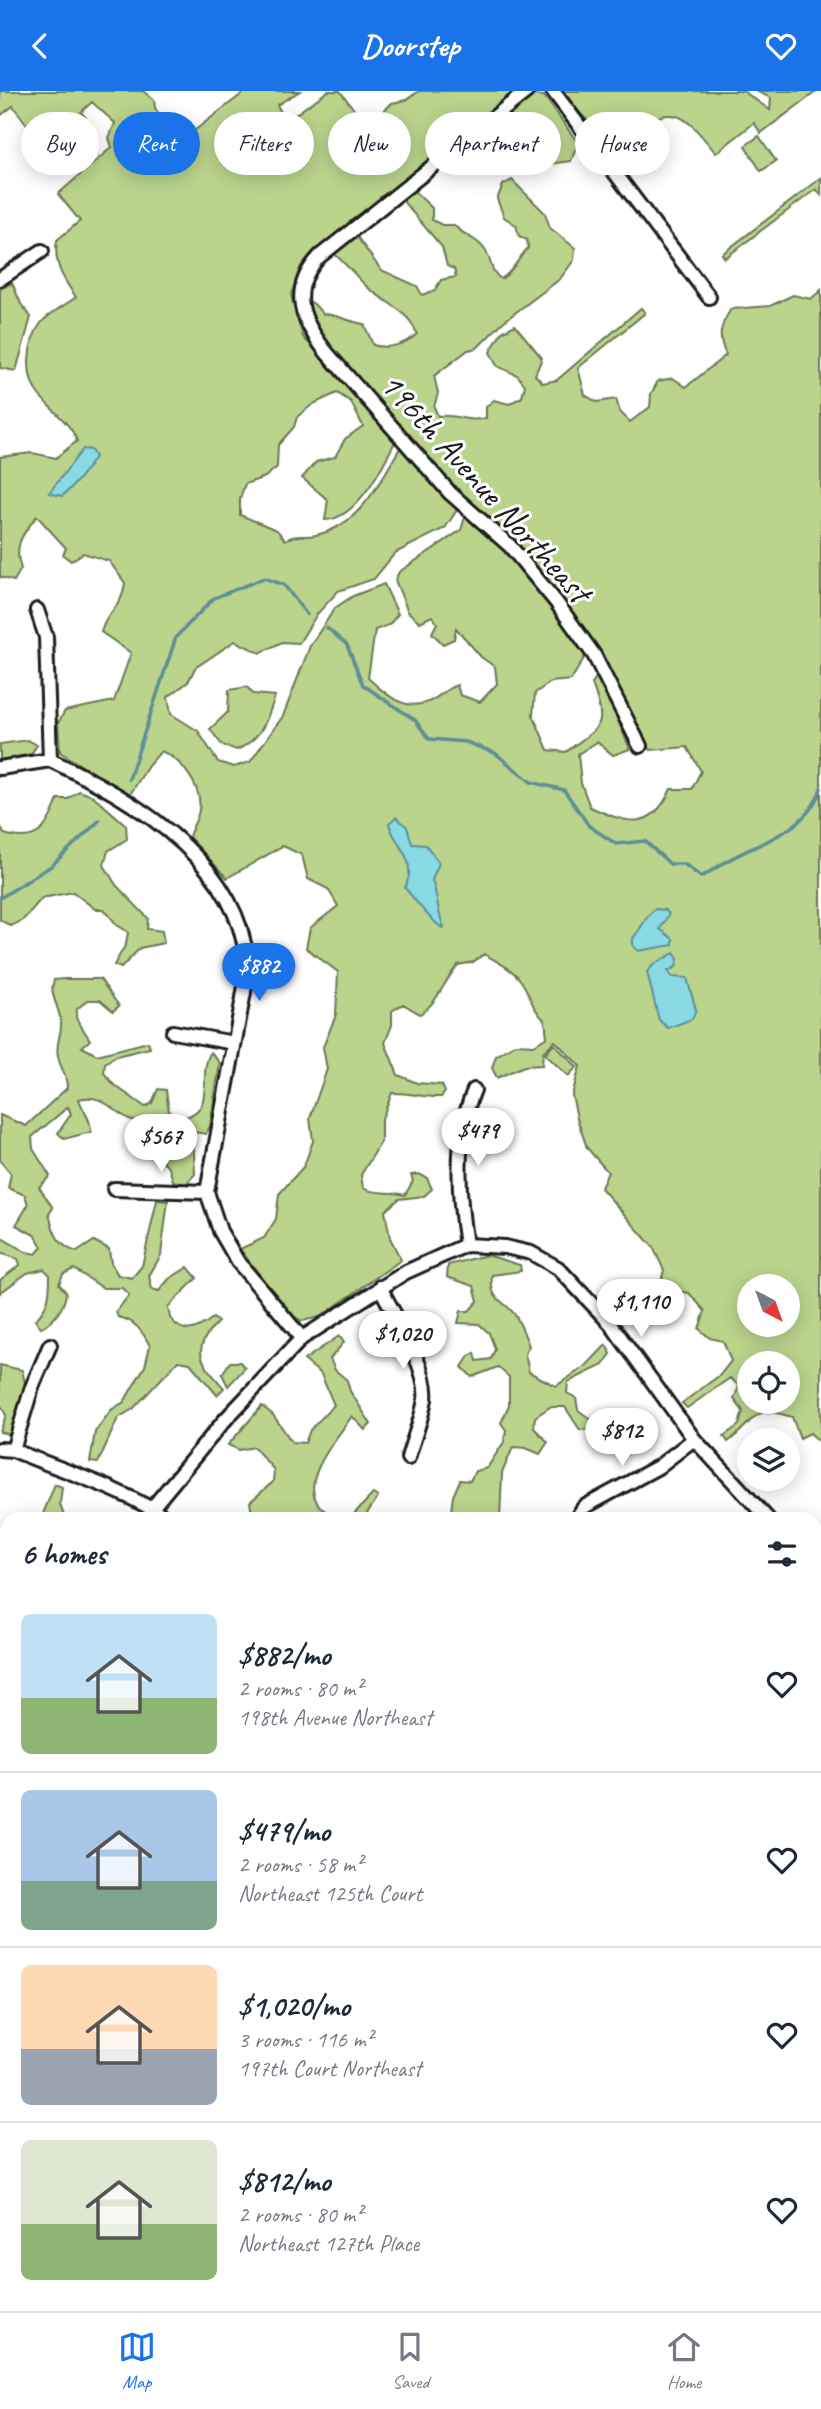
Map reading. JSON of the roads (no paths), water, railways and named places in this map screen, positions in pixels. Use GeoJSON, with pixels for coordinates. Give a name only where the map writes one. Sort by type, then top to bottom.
{"type":"FeatureCollection","features":[{"type":"Feature","properties":{"kind":"street","name":"196th Avenue Northeast"},"geometry":{"type":"LineString","coordinates":[[527,91],[309,268],[302,282],[302,311],[308,329],[450,493],[510,546],[548,592],[594,655],[640,746]]}},
{"type":"Feature","properties":{"kind":"street"},"geometry":{"type":"LineString","coordinates":[[553,91],[709,297]]}},
{"type":"Feature","properties":{"kind":"street"},"geometry":{"type":"LineString","coordinates":[[0,279],[42,251]]}},
{"type":"Feature","properties":{"kind":"street"},"geometry":{"type":"LineString","coordinates":[[37,610],[46,637],[50,760]]}},
{"type":"Feature","properties":{"kind":"street"},"geometry":{"type":"LineString","coordinates":[[0,768],[50,760],[88,778],[200,858],[232,902],[247,951],[247,976],[207,1192],[220,1231],[238,1262],[302,1338]]}},
{"type":"Feature","properties":{"kind":"street"},"geometry":{"type":"LineString","coordinates":[[173,1032],[234,1043]]}},
{"type":"Feature","properties":{"kind":"street"},"geometry":{"type":"LineString","coordinates":[[466,1245],[460,1205],[463,1116],[474,1090]]}},
{"type":"Feature","properties":{"kind":"street"},"geometry":{"type":"LineString","coordinates":[[114,1189],[207,1192]]}},
{"type":"Feature","properties":{"kind":"street"},"geometry":{"type":"LineString","coordinates":[[152,1508],[224,1421],[302,1338],[380,1287],[429,1259],[466,1245],[505,1247],[531,1253],[558,1268],[610,1323],[694,1439],[762,1512]]}},
{"type":"Feature","properties":{"kind":"street"},"geometry":{"type":"LineString","coordinates":[[380,1287],[418,1364],[424,1384],[425,1398],[408,1458]]}},
{"type":"Feature","properties":{"kind":"street"},"geometry":{"type":"LineString","coordinates":[[50,1345],[7,1450],[157,1512]]}},
{"type":"Feature","properties":{"kind":"street"},"geometry":{"type":"LineString","coordinates":[[581,1512],[584,1507],[658,1467],[694,1439]]}},
{"type":"Feature","properties":{"kind":"water"},"geometry":{"type":"Polygon","coordinates":[[[83,449],[91,450],[95,457],[84,472],[62,496],[49,493],[83,449]]]}},
{"type":"Feature","properties":{"kind":"water"},"geometry":{"type":"Polygon","coordinates":[[[396,817],[407,827],[412,844],[426,845],[439,863],[432,880],[444,927],[442,928],[405,888],[409,868],[389,823],[396,817]]]}},
{"type":"Feature","properties":{"kind":"water"},"geometry":{"type":"Polygon","coordinates":[[[655,909],[665,910],[669,914],[660,929],[673,939],[673,945],[638,951],[633,946],[633,938],[655,909]]]}},
{"type":"Feature","properties":{"kind":"water"},"geometry":{"type":"Polygon","coordinates":[[[674,953],[678,959],[676,967],[668,971],[672,977],[687,978],[696,1010],[692,1019],[668,1028],[659,1020],[647,972],[654,964],[674,953]]]}},
{"type":"Feature","properties":{"kind":"waterway"},"geometry":{"type":"LineString","coordinates":[[129,779],[176,637],[214,598],[264,578],[284,585],[307,615]]}},
{"type":"Feature","properties":{"kind":"waterway"},"geometry":{"type":"LineString","coordinates":[[327,628],[347,645],[363,685],[415,720],[429,739],[466,742],[495,753],[531,782],[564,790],[589,826],[616,844],[645,841],[670,864],[684,864],[701,877],[797,823],[815,802],[821,788]]}},
{"type":"Feature","properties":{"kind":"waterway"},"geometry":{"type":"LineString","coordinates":[[0,898],[51,866],[100,820]]}}]}
